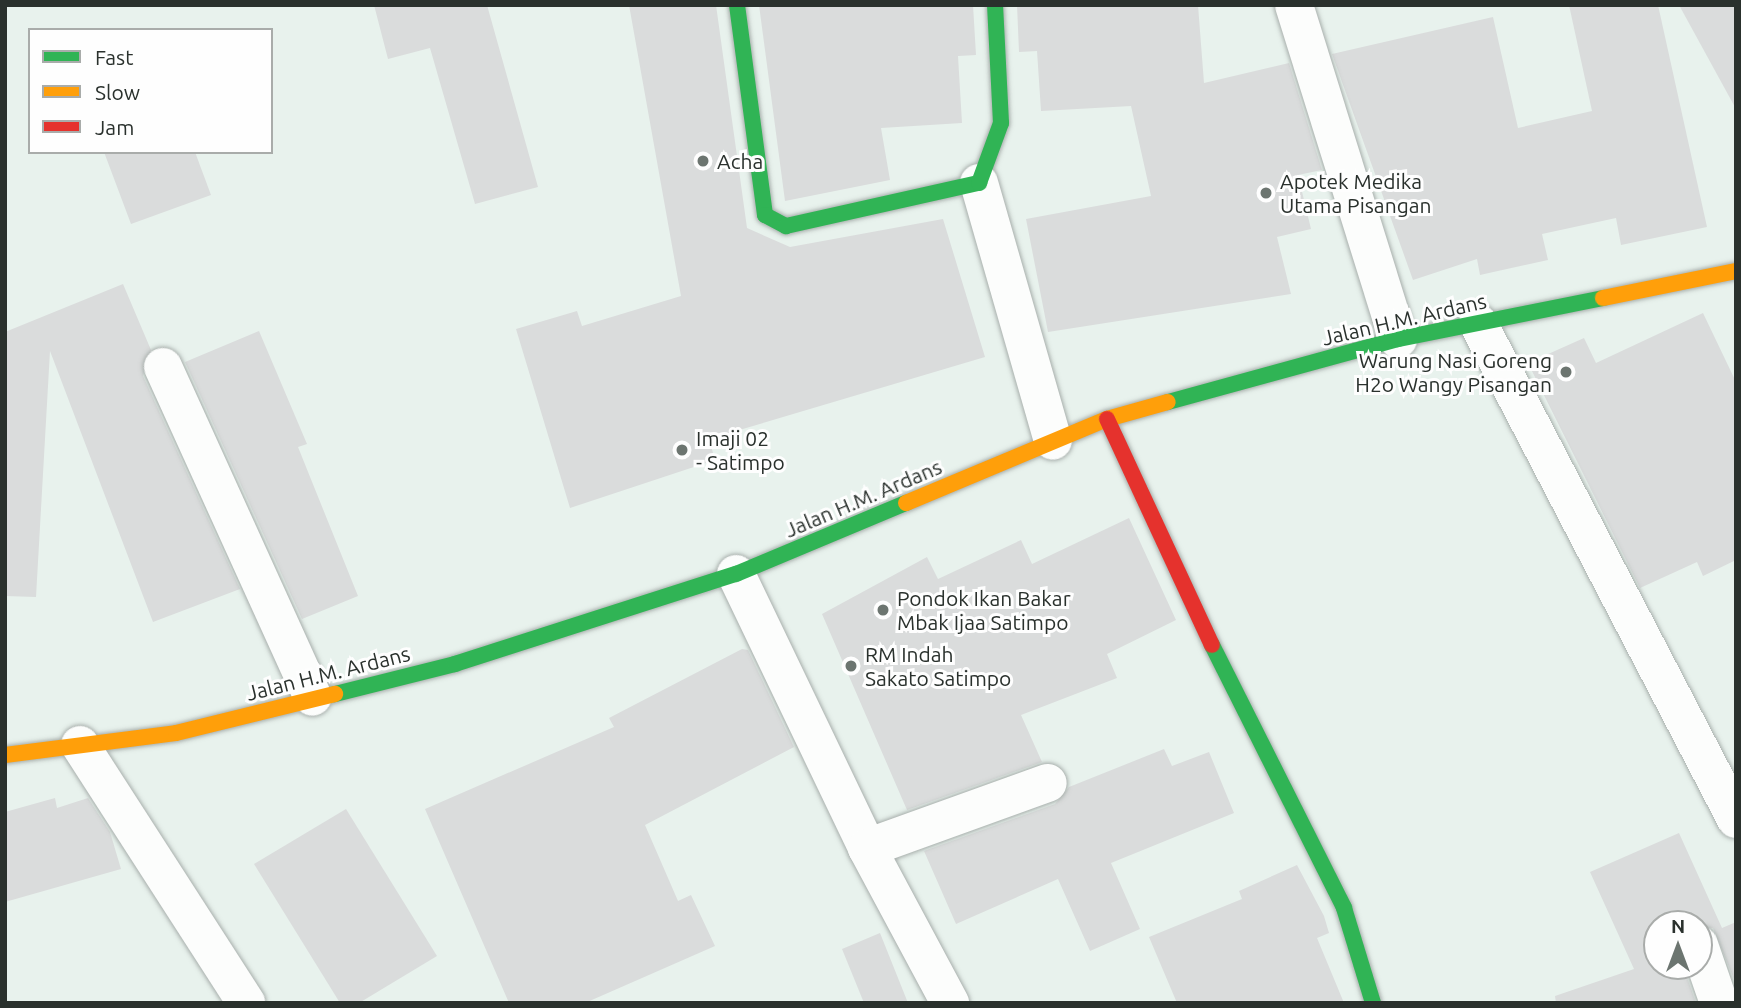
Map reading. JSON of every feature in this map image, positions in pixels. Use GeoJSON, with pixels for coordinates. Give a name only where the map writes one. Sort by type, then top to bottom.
{"type":"FeatureCollection","features":[{"type":"Feature","properties":{"kind":"street"},"geometry":{"type":"LineString","coordinates":[[737,5],[769,220],[798,226],[979,183]]}},
{"type":"Feature","properties":{"kind":"street"},"geometry":{"type":"LineString","coordinates":[[995,5],[1001,123],[979,183],[1053,441]]}},
{"type":"Feature","properties":{"kind":"street"},"geometry":{"type":"LineString","coordinates":[[1294,5],[1398,340]]}},
{"type":"Feature","properties":{"kind":"street","name":"Jalan H.M. Ardans"},"geometry":{"type":"LineString","coordinates":[[5,755],[176,733],[455,664],[736,574],[1107,419],[1398,340],[1736,271]]}},
{"type":"Feature","properties":{"kind":"street"},"geometry":{"type":"LineString","coordinates":[[1478,323],[1736,819]]}},
{"type":"Feature","properties":{"kind":"street"},"geometry":{"type":"LineString","coordinates":[[163,368],[313,697]]}},
{"type":"Feature","properties":{"kind":"street"},"geometry":{"type":"LineString","coordinates":[[1107,419],[1241,708],[1344,908],[1373,1003]]}},
{"type":"Feature","properties":{"kind":"street"},"geometry":{"type":"LineString","coordinates":[[736,574],[867,848],[950,1003]]}},
{"type":"Feature","properties":{"kind":"street"},"geometry":{"type":"LineString","coordinates":[[80,744],[246,1003]]}},
{"type":"Feature","properties":{"kind":"street"},"geometry":{"type":"LineString","coordinates":[[867,848],[1048,783]]}},
{"type":"Feature","properties":{"kind":"street"},"geometry":{"type":"LineString","coordinates":[[1711,980],[1719,1003]]}},
{"type":"Feature","properties":{"kind":"building"},"geometry":{"type":"Polygon","coordinates":[[[374,5],[487,5],[538,187],[475,204],[430,48],[388,59],[374,5]]]}},
{"type":"Feature","properties":{"kind":"building"},"geometry":{"type":"Polygon","coordinates":[[[629,5],[716,5],[747,228],[790,247],[943,219],[985,357],[709,439],[715,460],[570,508],[516,329],[577,311],[582,326],[681,296],[629,5]]]}},
{"type":"Feature","properties":{"kind":"building"},"geometry":{"type":"Polygon","coordinates":[[[759,5],[973,5],[976,55],[958,56],[962,123],[881,128],[890,180],[785,201],[759,5]]]}},
{"type":"Feature","properties":{"kind":"building"},"geometry":{"type":"Polygon","coordinates":[[[1017,5],[1198,5],[1204,83],[1289,63],[1322,170],[1298,175],[1311,229],[1277,237],[1291,294],[1048,332],[1026,219],[1151,196],[1131,106],[1041,111],[1037,51],[1019,52],[1017,5]]]}},
{"type":"Feature","properties":{"kind":"building"},"geometry":{"type":"Polygon","coordinates":[[[1569,5],[1658,5],[1707,227],[1621,245],[1616,218],[1542,234],[1548,260],[1480,275],[1477,259],[1413,280],[1332,54],[1493,17],[1518,128],[1592,111],[1569,5]]]}},
{"type":"Feature","properties":{"kind":"building"},"geometry":{"type":"Polygon","coordinates":[[[1679,5],[1736,5],[1736,109],[1679,5]]]}},
{"type":"Feature","properties":{"kind":"building"},"geometry":{"type":"Polygon","coordinates":[[[105,154],[196,154],[211,195],[131,224],[105,154]]]}},
{"type":"Feature","properties":{"kind":"building"},"geometry":{"type":"Polygon","coordinates":[[[123,284],[151,350],[143,376],[240,589],[153,622],[50,351],[36,597],[5,596],[5,332],[123,284]]]}},
{"type":"Feature","properties":{"kind":"building"},"geometry":{"type":"Polygon","coordinates":[[[1703,313],[1736,382],[1736,560],[1703,576],[1697,562],[1640,588],[1528,363],[1584,338],[1596,363],[1703,313]]]}},
{"type":"Feature","properties":{"kind":"building"},"geometry":{"type":"Polygon","coordinates":[[[259,331],[307,444],[298,447],[358,596],[302,619],[185,362],[259,331]]]}},
{"type":"Feature","properties":{"kind":"building"},"geometry":{"type":"Polygon","coordinates":[[[1129,518],[1176,620],[1107,654],[1117,678],[1021,715],[1042,762],[907,810],[822,614],[927,557],[938,579],[1021,540],[1032,564],[1129,518]]]}},
{"type":"Feature","properties":{"kind":"building"},"geometry":{"type":"Polygon","coordinates":[[[742,649],[748,650],[794,747],[645,825],[678,901],[691,895],[715,946],[585,1003],[509,1003],[425,809],[614,727],[609,718],[742,649]]]}},
{"type":"Feature","properties":{"kind":"building"},"geometry":{"type":"Polygon","coordinates":[[[1164,749],[1172,766],[1209,752],[1234,813],[1111,863],[1140,929],[1090,951],[1058,879],[956,924],[924,851],[1055,804],[1069,787],[1164,749]]]}},
{"type":"Feature","properties":{"kind":"building"},"geometry":{"type":"Polygon","coordinates":[[[55,798],[57,808],[88,798],[110,832],[121,869],[5,902],[5,812],[55,798]]]}},
{"type":"Feature","properties":{"kind":"building"},"geometry":{"type":"Polygon","coordinates":[[[346,809],[437,956],[359,1003],[340,1003],[254,864],[346,809]]]}},
{"type":"Feature","properties":{"kind":"building"},"geometry":{"type":"Polygon","coordinates":[[[1679,833],[1722,928],[1736,922],[1736,984],[1713,928],[1713,910],[1643,910],[1643,980],[1688,980],[1696,1003],[1556,1003],[1555,996],[1634,969],[1590,872],[1679,833]]]}},
{"type":"Feature","properties":{"kind":"building"},"geometry":{"type":"Polygon","coordinates":[[[1297,865],[1324,916],[1329,933],[1317,938],[1344,1003],[1177,1003],[1149,937],[1242,899],[1239,891],[1297,865]]]}},
{"type":"Feature","properties":{"kind":"building"},"geometry":{"type":"Polygon","coordinates":[[[880,933],[908,1003],[864,1003],[842,949],[880,933]]]}},
{"type":"Feature","properties":{"kind":"traffic: fast"},"geometry":{"type":"LineString","coordinates":[[737,5],[765,215],[786,226],[979,183],[1001,123],[995,5]]}},
{"type":"Feature","properties":{"kind":"traffic: fast"},"geometry":{"type":"LineString","coordinates":[[1168,402],[1398,339],[1603,298]]}},
{"type":"Feature","properties":{"kind":"traffic: fast"},"geometry":{"type":"LineString","coordinates":[[335,694],[455,664],[736,574],[906,503]]}},
{"type":"Feature","properties":{"kind":"traffic: fast"},"geometry":{"type":"LineString","coordinates":[[1212,645],[1344,908],[1373,1003]]}},
{"type":"Feature","properties":{"kind":"traffic: slow"},"geometry":{"type":"LineString","coordinates":[[1603,298],[1736,271]]}},
{"type":"Feature","properties":{"kind":"traffic: slow"},"geometry":{"type":"LineString","coordinates":[[906,503],[1107,419],[1168,402]]}},
{"type":"Feature","properties":{"kind":"traffic: slow"},"geometry":{"type":"LineString","coordinates":[[5,755],[176,733],[335,694]]}},
{"type":"Feature","properties":{"kind":"traffic: jam"},"geometry":{"type":"LineString","coordinates":[[1107,419],[1212,645]]}},
{"type":"Feature","properties":{"kind":"place","name":"Acha"},"geometry":{"type":"Point","coordinates":[703,161]}},
{"type":"Feature","properties":{"kind":"place","name":"Apotek Medika Utama Pisangan"},"geometry":{"type":"Point","coordinates":[1266,193]}},
{"type":"Feature","properties":{"kind":"place","name":"Warung Nasi Goreng H2o Wangy Pisangan"},"geometry":{"type":"Point","coordinates":[1566,372]}},
{"type":"Feature","properties":{"kind":"place","name":"Imaji 02 - Satimpo"},"geometry":{"type":"Point","coordinates":[682,450]}},
{"type":"Feature","properties":{"kind":"place","name":"Pondok Ikan Bakar Mbak Ijaa Satimpo"},"geometry":{"type":"Point","coordinates":[883,610]}},
{"type":"Feature","properties":{"kind":"place","name":"RM Indah Sakato Satimpo"},"geometry":{"type":"Point","coordinates":[851,666]}}]}
